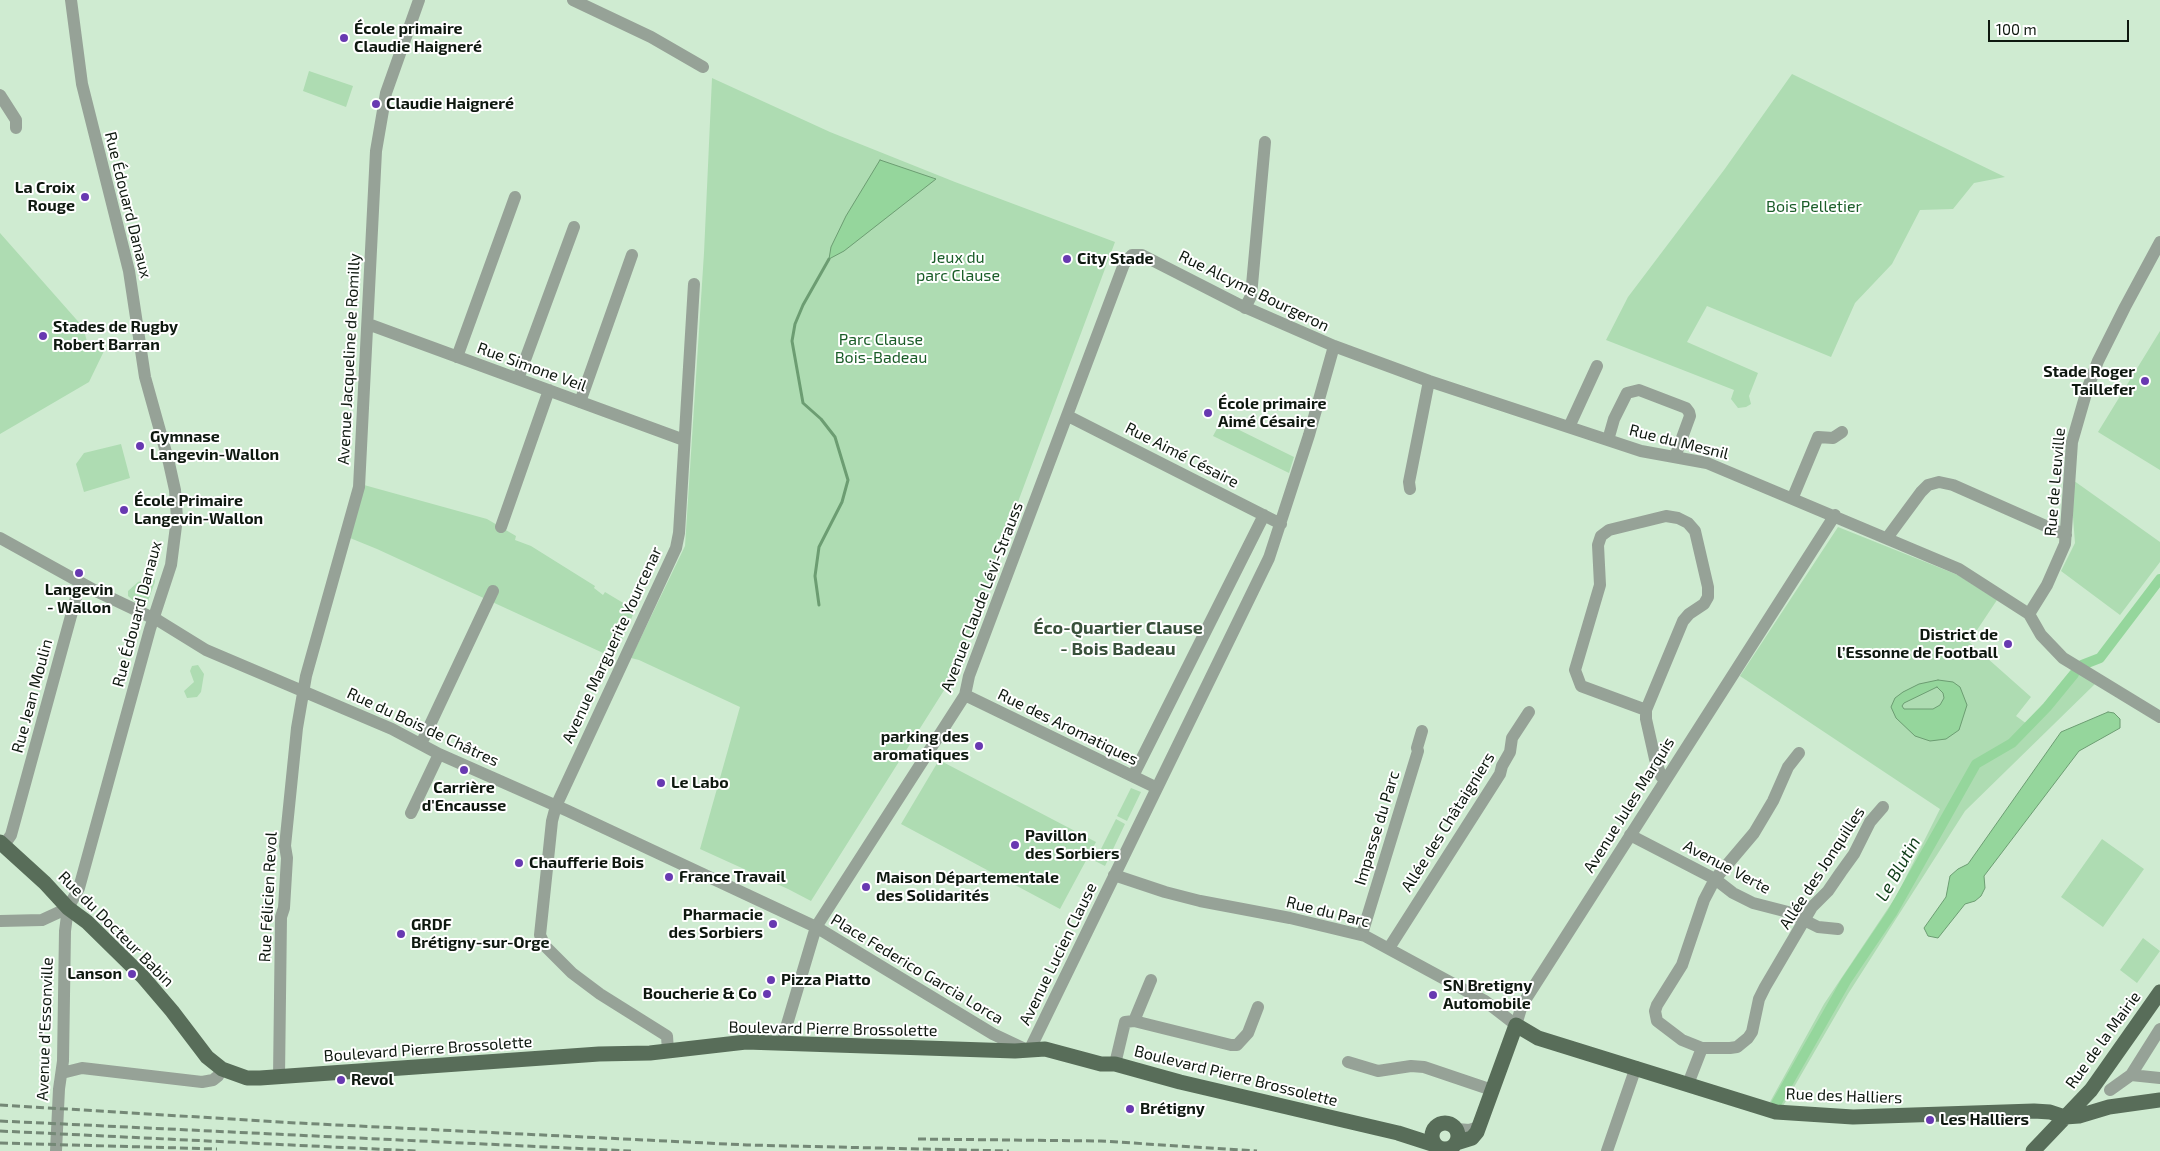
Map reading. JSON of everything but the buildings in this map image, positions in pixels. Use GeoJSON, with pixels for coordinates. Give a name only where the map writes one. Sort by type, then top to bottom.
{"type":"FeatureCollection","features":[{"type":"Feature","properties":{"kind":"main road","name":"Rue du Docteur Babin"},"geometry":{"type":"LineString","coordinates":[[2,843],[45,883],[68,908],[87,922],[143,976],[172,1010],[207,1057],[222,1069]]}},
{"type":"Feature","properties":{"kind":"main road","name":"Rue de la Mairie"},"geometry":{"type":"LineString","coordinates":[[2033,1151],[2089,1092],[2160,992]]}},
{"type":"Feature","properties":{"kind":"main road","name":"Rue des Halliers"},"geometry":{"type":"LineString","coordinates":[[1516,1025],[1538,1038],[1636,1067],[1762,1108],[1803,1114],[1853,1117],[2034,1111],[2050,1112],[2065,1116]]}},
{"type":"Feature","properties":{"kind":"main road","name":"Avenue Jules Marquis"},"geometry":{"type":"LineString","coordinates":[[1446,1145],[1472,1138],[1479,1127],[1516,1025]]}},
{"type":"Feature","properties":{"kind":"main road","name":"Boulevard Pierre Brossolette"},"geometry":{"type":"LineString","coordinates":[[222,1069],[247,1078],[279,1077],[599,1054],[668,1051],[746,1042],[1046,1050],[1100,1064],[1115,1064],[1180,1082],[1446,1145]]}},
{"type":"Feature","properties":{"kind":"main road"},"geometry":{"type":"LineString","coordinates":[[2050,1112],[2089,1092],[2107,1108]]}},
{"type":"Feature","properties":{"kind":"main road"},"geometry":{"type":"LineString","coordinates":[[2065,1116],[2079,1116],[2107,1108],[2160,1100]]}},
{"type":"Feature","properties":{"kind":"street","name":"Rue Édouard Danaux"},"geometry":{"type":"LineString","coordinates":[[68,908],[79,888],[153,618],[167,576],[177,518],[175,490],[147,386],[129,271],[100,162],[82,84],[71,0]]}},
{"type":"Feature","properties":{"kind":"street","name":"Avenue Jacqueline de Romilly"},"geometry":{"type":"LineString","coordinates":[[298,719],[306,676],[359,488],[376,151],[386,93],[419,0]]}},
{"type":"Feature","properties":{"kind":"street"},"geometry":{"type":"LineString","coordinates":[[573,0],[651,37],[703,67]]}},
{"type":"Feature","properties":{"kind":"street"},"geometry":{"type":"LineString","coordinates":[[0,95],[16,120],[16,128]]}},
{"type":"Feature","properties":{"kind":"street"},"geometry":{"type":"LineString","coordinates":[[1245,308],[1251,296],[1265,142]]}},
{"type":"Feature","properties":{"kind":"street"},"geometry":{"type":"LineString","coordinates":[[457,357],[515,197]]}},
{"type":"Feature","properties":{"kind":"street"},"geometry":{"type":"LineString","coordinates":[[518,379],[574,227]]}},
{"type":"Feature","properties":{"kind":"street","name":"Rue de Leuville"},"geometry":{"type":"LineString","coordinates":[[2028,614],[2055,568],[2065,544],[2069,466],[2075,427],[2098,361],[2160,242]]}},
{"type":"Feature","properties":{"kind":"street"},"geometry":{"type":"LineString","coordinates":[[580,402],[632,255]]}},
{"type":"Feature","properties":{"kind":"street","name":"Rue Alcyme Bourgeron"},"geometry":{"type":"LineString","coordinates":[[1132,255],[1142,255],[1245,308],[1334,346]]}},
{"type":"Feature","properties":{"kind":"street","name":"Avenue Claude Lévi-Strauss"},"geometry":{"type":"LineString","coordinates":[[816,927],[965,695],[969,676],[1124,264],[1132,255]]}},
{"type":"Feature","properties":{"kind":"street","name":"Avenue Marguerite Yourcenar"},"geometry":{"type":"LineString","coordinates":[[556,806],[676,548],[679,533],[694,284]]}},
{"type":"Feature","properties":{"kind":"street","name":"Rue Simone Veil"},"geometry":{"type":"LineString","coordinates":[[368,324],[684,440]]}},
{"type":"Feature","properties":{"kind":"street","name":"Rue du Mesnil"},"geometry":{"type":"LineString","coordinates":[[1334,346],[1429,381],[1641,451],[1707,463],[1793,497],[1959,569],[2028,614]]}},
{"type":"Feature","properties":{"kind":"street","name":"Avenue Lucien Clause"},"geometry":{"type":"LineString","coordinates":[[1029,1051],[1268,558],[1281,524],[1334,346]]}},
{"type":"Feature","properties":{"kind":"street"},"geometry":{"type":"LineString","coordinates":[[1569,427],[1597,366]]}},
{"type":"Feature","properties":{"kind":"street"},"geometry":{"type":"LineString","coordinates":[[1410,489],[1409,482],[1429,381]]}},
{"type":"Feature","properties":{"kind":"street"},"geometry":{"type":"LineString","coordinates":[[500,527],[549,390]]}},
{"type":"Feature","properties":{"kind":"street"},"geometry":{"type":"LineString","coordinates":[[1608,440],[1614,419],[1626,393],[1639,390],[1686,408],[1689,412],[1690,416],[1675,457]]}},
{"type":"Feature","properties":{"kind":"street","name":"Rue Aimé Césaire"},"geometry":{"type":"LineString","coordinates":[[1068,416],[1281,524]]}},
{"type":"Feature","properties":{"kind":"street"},"geometry":{"type":"LineString","coordinates":[[1793,497],[1818,437],[1833,438],[1842,432]]}},
{"type":"Feature","properties":{"kind":"street"},"geometry":{"type":"LineString","coordinates":[[1887,538],[1921,492],[1928,485],[1939,482],[1953,485],[2066,535]]}},
{"type":"Feature","properties":{"kind":"street"},"geometry":{"type":"LineString","coordinates":[[1133,776],[1264,515]]}},
{"type":"Feature","properties":{"kind":"street","name":"Avenue Jules Marquis"},"geometry":{"type":"LineString","coordinates":[[1516,1025],[1522,1004],[1835,515]]}},
{"type":"Feature","properties":{"kind":"street"},"geometry":{"type":"LineString","coordinates":[[1646,710],[1581,686],[1574,670],[1600,585],[1598,545],[1601,536],[1609,530],[1666,516],[1678,518],[1688,523],[1695,531],[1708,587],[1708,597],[1704,604],[1683,621],[1646,710],[1646,720],[1655,759],[1661,776],[1665,781]]}},
{"type":"Feature","properties":{"kind":"street","name":"Rue du Bois de Châtres"},"geometry":{"type":"LineString","coordinates":[[0,538],[120,604],[153,618],[206,650],[392,729],[439,754],[556,806],[816,927]]}},
{"type":"Feature","properties":{"kind":"street","name":"Rue Jean Moulin"},"geometry":{"type":"LineString","coordinates":[[2,843],[11,835],[80,583]]}},
{"type":"Feature","properties":{"kind":"street"},"geometry":{"type":"LineString","coordinates":[[421,744],[493,591]]}},
{"type":"Feature","properties":{"kind":"street"},"geometry":{"type":"LineString","coordinates":[[2028,614],[2041,635],[2063,658],[2160,717]]}},
{"type":"Feature","properties":{"kind":"street","name":"Rue des Aromatiques"},"geometry":{"type":"LineString","coordinates":[[965,695],[1157,788]]}},
{"type":"Feature","properties":{"kind":"street","name":"Allée des Châtaigniers"},"geometry":{"type":"LineString","coordinates":[[1389,948],[1500,774],[1510,752],[1512,738],[1529,712]]}},
{"type":"Feature","properties":{"kind":"street","name":"Rue Félicien Revol"},"geometry":{"type":"LineString","coordinates":[[279,1077],[281,917],[284,908],[287,858],[285,846],[298,719]]}},
{"type":"Feature","properties":{"kind":"street","name":"Impasse du Parc"},"geometry":{"type":"LineString","coordinates":[[1362,934],[1415,760],[1422,731]]}},
{"type":"Feature","properties":{"kind":"street"},"geometry":{"type":"LineString","coordinates":[[1688,1084],[1702,1048],[1682,1040],[1661,1025],[1655,1011],[1660,999],[1682,965],[1704,900],[1715,880],[1754,833],[1773,801],[1788,767],[1799,753]]}},
{"type":"Feature","properties":{"kind":"street"},"geometry":{"type":"LineString","coordinates":[[411,813],[439,754]]}},
{"type":"Feature","properties":{"kind":"street"},"geometry":{"type":"LineString","coordinates":[[556,806],[552,821],[540,935],[545,946],[572,973],[600,994],[667,1036],[668,1051]]}},
{"type":"Feature","properties":{"kind":"street","name":"Allée des Jonquilles"},"geometry":{"type":"LineString","coordinates":[[1702,1048],[1737,1047],[1748,1038],[1752,1032],[1759,999],[1765,987],[1812,907],[1828,891],[1842,872],[1854,854],[1870,822],[1883,806]]}},
{"type":"Feature","properties":{"kind":"street","name":"Avenue Verte"},"geometry":{"type":"LineString","coordinates":[[1630,835],[1715,880],[1732,893],[1753,903],[1788,912],[1804,921],[1826,929],[1838,929]]}},
{"type":"Feature","properties":{"kind":"street","name":"Rue du Parc"},"geometry":{"type":"LineString","coordinates":[[1114,875],[1165,892],[1200,901],[1362,934],[1485,1001],[1516,1025]]}},
{"type":"Feature","properties":{"kind":"street"},"geometry":{"type":"LineString","coordinates":[[0,921],[42,920],[68,908]]}},
{"type":"Feature","properties":{"kind":"street","name":"Avenue d'Essonville"},"geometry":{"type":"LineString","coordinates":[[56,1151],[59,1089],[62,1072],[65,931],[68,908]]}},
{"type":"Feature","properties":{"kind":"street","name":"Place Federico Garcia Lorca"},"geometry":{"type":"LineString","coordinates":[[783,1042],[816,927],[993,1034],[1029,1051]]}},
{"type":"Feature","properties":{"kind":"street"},"geometry":{"type":"LineString","coordinates":[[1134,1022],[1151,980]]}},
{"type":"Feature","properties":{"kind":"street"},"geometry":{"type":"LineString","coordinates":[[1115,1064],[1124,1024],[1128,1021],[1237,1045],[1248,1033],[1258,1007]]}},
{"type":"Feature","properties":{"kind":"street"},"geometry":{"type":"LineString","coordinates":[[2089,1092],[2110,1090],[2131,1075],[2160,1029]]}},
{"type":"Feature","properties":{"kind":"street"},"geometry":{"type":"LineString","coordinates":[[1348,1062],[1378,1071],[1411,1066],[1424,1067],[1492,1090]]}},
{"type":"Feature","properties":{"kind":"street"},"geometry":{"type":"LineString","coordinates":[[1607,1151],[1636,1067]]}},
{"type":"Feature","properties":{"kind":"street"},"geometry":{"type":"LineString","coordinates":[[62,1072],[82,1068],[202,1082],[213,1080],[222,1069]]}},
{"type":"Feature","properties":{"kind":"street"},"geometry":{"type":"LineString","coordinates":[[2131,1075],[2160,1078]]}},
{"type":"Feature","properties":{"kind":"street"},"geometry":{"type":"LineString","coordinates":[[2107,1108],[2110,1090]]}},
{"type":"Feature","properties":{"kind":"green space"},"geometry":{"type":"Polygon","coordinates":[[[309,71],[353,86],[346,107],[303,91],[309,71]]]}},
{"type":"Feature","properties":{"kind":"green space","name":"Bois Pelletier"},"geometry":{"type":"Polygon","coordinates":[[[1792,74],[2005,177],[1974,183],[1953,209],[1920,210],[1892,264],[1855,303],[1831,357],[1707,306],[1687,342],[1758,373],[1749,396],[1751,404],[1738,408],[1731,399],[1734,390],[1606,340],[1628,297],[1724,170],[1792,74]]]}},
{"type":"Feature","properties":{"kind":"green space","name":"Parc Clause Bois-Badeau"},"geometry":{"type":"Polygon","coordinates":[[[712,78],[830,132],[955,182],[1115,242],[953,676],[811,901],[700,849],[740,707],[631,658],[685,546],[704,253],[712,78]]]}},
{"type":"Feature","properties":{"kind":"green space","name":"Stades de Rugby Robert Barran"},"geometry":{"type":"Polygon","coordinates":[[[0,233],[83,327],[88,345],[104,351],[89,382],[0,434],[0,233]]]}},
{"type":"Feature","properties":{"kind":"green space","name":"Stade Roger Taillefer"},"geometry":{"type":"Polygon","coordinates":[[[2160,331],[2160,470],[2098,432],[2160,331]]]}},
{"type":"Feature","properties":{"kind":"green space"},"geometry":{"type":"Polygon","coordinates":[[[1221,421],[1294,457],[1289,473],[1213,436],[1221,421]]]}},
{"type":"Feature","properties":{"kind":"green space"},"geometry":{"type":"Polygon","coordinates":[[[121,444],[130,478],[84,492],[76,464],[84,453],[121,444]]]}},
{"type":"Feature","properties":{"kind":"green space"},"geometry":{"type":"Polygon","coordinates":[[[2070,478],[2160,542],[2160,562],[2120,615],[2061,571],[2075,543],[2070,478]]]}},
{"type":"Feature","properties":{"kind":"green space"},"geometry":{"type":"Polygon","coordinates":[[[364,485],[487,519],[516,536],[515,540],[531,546],[595,586],[594,588],[603,595],[605,592],[635,610],[614,658],[350,538],[364,485]]]}},
{"type":"Feature","properties":{"kind":"green space"},"geometry":{"type":"Polygon","coordinates":[[[1838,527],[1958,575],[1997,600],[1969,642],[2031,697],[2016,716],[2027,724],[2072,669],[2096,683],[1965,811],[1848,994],[1783,1106],[1770,1102],[1824,1004],[1897,895],[1940,809],[1740,676],[1838,527]]]}},
{"type":"Feature","properties":{"kind":"green space"},"geometry":{"type":"Polygon","coordinates":[[[151,578],[155,579],[155,582],[148,601],[136,603],[128,596],[128,591],[138,582],[151,578]]]}},
{"type":"Feature","properties":{"kind":"green space"},"geometry":{"type":"Polygon","coordinates":[[[198,665],[204,674],[201,692],[197,697],[187,698],[184,691],[194,682],[190,671],[192,666],[198,665]]]}},
{"type":"Feature","properties":{"kind":"green space"},"geometry":{"type":"Polygon","coordinates":[[[939,760],[1096,842],[1060,909],[901,824],[939,760]]]}},
{"type":"Feature","properties":{"kind":"green space"},"geometry":{"type":"Polygon","coordinates":[[[1131,788],[1141,792],[1127,821],[1117,816],[1131,788]]]}},
{"type":"Feature","properties":{"kind":"green space"},"geometry":{"type":"Polygon","coordinates":[[[1116,819],[1125,824],[1105,866],[1095,861],[1116,819]]]}},
{"type":"Feature","properties":{"kind":"green space"},"geometry":{"type":"Polygon","coordinates":[[[2102,839],[2144,869],[2103,927],[2061,897],[2102,839]]]}},
{"type":"Feature","properties":{"kind":"green space"},"geometry":{"type":"Polygon","coordinates":[[[2143,938],[2160,951],[2137,983],[2120,970],[2143,938]]]}},
{"type":"Feature","properties":{"kind":"shaded area"},"geometry":{"type":"Polygon","coordinates":[[[880,160],[936,179],[844,251],[829,259],[831,247],[846,216],[880,160]]]}},
{"type":"Feature","properties":{"kind":"shaded area"},"geometry":{"type":"Polygon","coordinates":[[[1938,680],[1953,682],[1960,687],[1967,705],[1959,730],[1946,739],[1930,741],[1915,736],[1896,718],[1891,707],[1895,698],[1919,684],[1938,680]],[[1937,687],[1904,703],[1902,706],[1904,709],[1933,709],[1940,705],[1944,698],[1943,693],[1937,687]]]}},
{"type":"Feature","properties":{"kind":"shaded area"},"geometry":{"type":"Polygon","coordinates":[[[2108,712],[2114,713],[2120,719],[2120,728],[2079,751],[1984,876],[1985,888],[1981,896],[1975,901],[1965,904],[1938,938],[1928,936],[1924,928],[1946,897],[1950,876],[1968,864],[2061,732],[2108,712]]]}},
{"type":"Feature","properties":{"kind":"waterway"},"geometry":{"type":"LineString","coordinates":[[819,605],[815,576],[819,547],[842,502],[848,480],[835,437],[821,419],[803,403],[792,341],[795,324],[803,305],[829,259]]}},
{"type":"Feature","properties":{"kind":"waterway","name":"Le Blutin"},"geometry":{"type":"LineString","coordinates":[[2082,665],[2100,658],[2160,579]]}},
{"type":"Feature","properties":{"kind":"waterway","name":"Le Blutin"},"geometry":{"type":"LineString","coordinates":[[1776,1104],[1846,981],[1892,913],[1976,764],[2012,743],[2047,707],[2074,674]]}},
{"type":"Feature","properties":{"kind":"railway"},"geometry":{"type":"LineString","coordinates":[[0,1105],[297,1123],[747,1145],[1009,1151]]}},
{"type":"Feature","properties":{"kind":"railway"},"geometry":{"type":"LineString","coordinates":[[0,1121],[631,1151]]}},
{"type":"Feature","properties":{"kind":"railway"},"geometry":{"type":"LineString","coordinates":[[0,1131],[416,1151]]}},
{"type":"Feature","properties":{"kind":"railway"},"geometry":{"type":"LineString","coordinates":[[918,1139],[1101,1141],[1257,1151]]}},
{"type":"Feature","properties":{"kind":"railway"},"geometry":{"type":"LineString","coordinates":[[0,1143],[217,1149]]}},
{"type":"Feature","properties":{"kind":"place","name":"École primaire Claudie Haigneré"},"geometry":{"type":"Point","coordinates":[344,38]}},
{"type":"Feature","properties":{"kind":"place","name":"Claudie Haigneré"},"geometry":{"type":"Point","coordinates":[376,104]}},
{"type":"Feature","properties":{"kind":"place","name":"La Croix Rouge"},"geometry":{"type":"Point","coordinates":[85,197]}},
{"type":"Feature","properties":{"kind":"place","name":"City Stade"},"geometry":{"type":"Point","coordinates":[1067,259]}},
{"type":"Feature","properties":{"kind":"place","name":"Stades de Rugby Robert Barran"},"geometry":{"type":"Point","coordinates":[43,336]}},
{"type":"Feature","properties":{"kind":"place","name":"Stade Roger Taillefer"},"geometry":{"type":"Point","coordinates":[2145,381]}},
{"type":"Feature","properties":{"kind":"place","name":"École primaire Aimé Césaire"},"geometry":{"type":"Point","coordinates":[1208,413]}},
{"type":"Feature","properties":{"kind":"place","name":"Gymnase Langevin-Wallon"},"geometry":{"type":"Point","coordinates":[140,446]}},
{"type":"Feature","properties":{"kind":"place","name":"École Primaire Langevin-Wallon"},"geometry":{"type":"Point","coordinates":[124,510]}},
{"type":"Feature","properties":{"kind":"place","name":"Langevin - Wallon"},"geometry":{"type":"Point","coordinates":[79,573]}},
{"type":"Feature","properties":{"kind":"place","name":"District de l’Essonne de Football"},"geometry":{"type":"Point","coordinates":[2008,644]}},
{"type":"Feature","properties":{"kind":"place","name":"parking des aromatiques"},"geometry":{"type":"Point","coordinates":[979,746]}},
{"type":"Feature","properties":{"kind":"place","name":"Carrière d'Encausse"},"geometry":{"type":"Point","coordinates":[464,770]}},
{"type":"Feature","properties":{"kind":"place","name":"Le Labo"},"geometry":{"type":"Point","coordinates":[661,783]}},
{"type":"Feature","properties":{"kind":"place","name":"Pavillon des Sorbiers"},"geometry":{"type":"Point","coordinates":[1015,845]}},
{"type":"Feature","properties":{"kind":"place","name":"Chaufferie Bois"},"geometry":{"type":"Point","coordinates":[519,863]}},
{"type":"Feature","properties":{"kind":"place","name":"France Travail"},"geometry":{"type":"Point","coordinates":[669,877]}},
{"type":"Feature","properties":{"kind":"place","name":"Maison Départementale des Solidarités"},"geometry":{"type":"Point","coordinates":[866,887]}},
{"type":"Feature","properties":{"kind":"place","name":"Pharmacie des Sorbiers"},"geometry":{"type":"Point","coordinates":[773,924]}},
{"type":"Feature","properties":{"kind":"place","name":"GRDF Brétigny-sur-Orge"},"geometry":{"type":"Point","coordinates":[401,934]}},
{"type":"Feature","properties":{"kind":"place","name":"Lanson"},"geometry":{"type":"Point","coordinates":[132,974]}},
{"type":"Feature","properties":{"kind":"place","name":"Pizza Piatto"},"geometry":{"type":"Point","coordinates":[771,980]}},
{"type":"Feature","properties":{"kind":"place","name":"Boucherie & Co"},"geometry":{"type":"Point","coordinates":[767,994]}},
{"type":"Feature","properties":{"kind":"place","name":"SN Bretigny Automobile"},"geometry":{"type":"Point","coordinates":[1433,995]}},
{"type":"Feature","properties":{"kind":"place","name":"Revol"},"geometry":{"type":"Point","coordinates":[341,1080]}},
{"type":"Feature","properties":{"kind":"place","name":"Brétigny"},"geometry":{"type":"Point","coordinates":[1130,1109]}},
{"type":"Feature","properties":{"kind":"place","name":"Les Halliers"},"geometry":{"type":"Point","coordinates":[1930,1120]}},
{"type":"Feature","properties":{"kind":"district","name":"Éco-Quartier Clause - Bois Badeau"},"geometry":{"type":"Point","coordinates":[1118,638]}},
{"type":"Feature","properties":{"kind":"park label","name":"Jeux du parc Clause"},"geometry":{"type":"Point","coordinates":[958,267]}}]}
